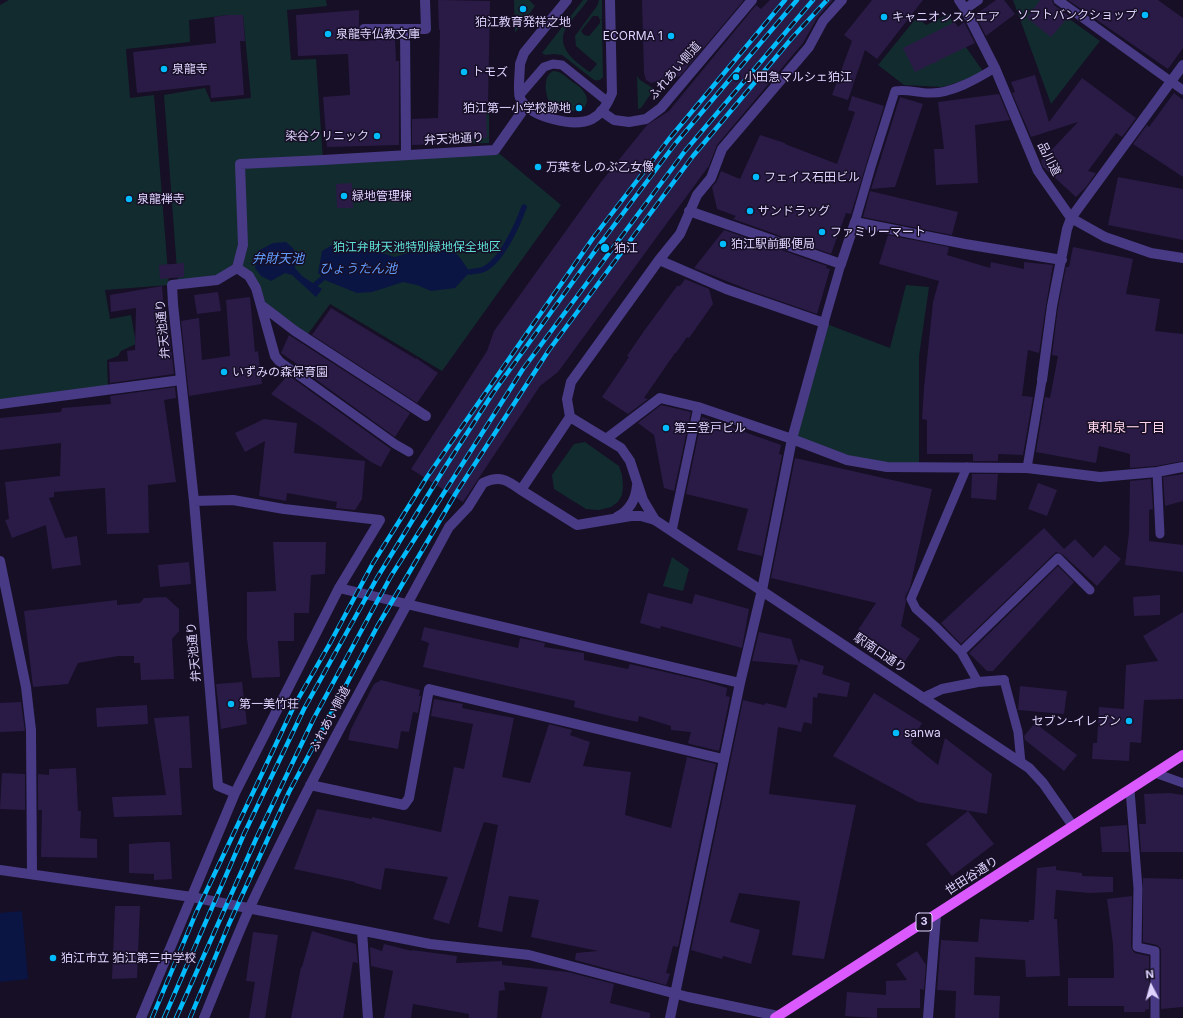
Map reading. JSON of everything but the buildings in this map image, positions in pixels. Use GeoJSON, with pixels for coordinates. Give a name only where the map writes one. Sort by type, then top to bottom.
{"type":"FeatureCollection","features":[{"type":"Feature","properties":{"kind":"main road","name":"世田谷通り"},"geometry":{"type":"LineString","coordinates":[[777,1017],[1183,755]]}},
{"type":"Feature","properties":{"kind":"street"},"geometry":{"type":"LineString","coordinates":[[364,29],[426,29],[424,0]]}},
{"type":"Feature","properties":{"kind":"street"},"geometry":{"type":"LineString","coordinates":[[567,0],[524,53],[520,64],[519,96],[526,106],[538,114],[564,122],[580,123],[591,120],[598,115],[608,102],[612,93],[610,0]]}},
{"type":"Feature","properties":{"kind":"street","name":"ふれあい側道"},"geometry":{"type":"LineString","coordinates":[[601,111],[614,120],[629,122],[646,119],[661,108],[752,0]]}},
{"type":"Feature","properties":{"kind":"street"},"geometry":{"type":"LineString","coordinates":[[655,520],[641,516],[631,516],[577,525],[521,490],[570,417],[567,399],[571,382],[680,234],[696,195],[711,178],[722,149],[809,47],[823,21],[842,0]]}},
{"type":"Feature","properties":{"kind":"street","name":"品川道"},"geometry":{"type":"LineString","coordinates":[[959,0],[995,68],[1038,171],[1071,218],[1105,237],[1151,253],[1183,258]]}},
{"type":"Feature","properties":{"kind":"street"},"geometry":{"type":"LineString","coordinates":[[965,9],[978,0]]}},
{"type":"Feature","properties":{"kind":"street"},"geometry":{"type":"LineString","coordinates":[[405,29],[406,154]]}},
{"type":"Feature","properties":{"kind":"street"},"geometry":{"type":"LineString","coordinates":[[1042,380],[1052,306],[1067,229],[1071,218],[1183,65]]}},
{"type":"Feature","properties":{"kind":"street","name":"弁天池通り"},"geometry":{"type":"LineString","coordinates":[[235,793],[218,786],[194,501],[172,285],[217,280],[237,268],[243,245],[240,164],[495,150],[526,106]]}},
{"type":"Feature","properties":{"kind":"street"},"geometry":{"type":"LineString","coordinates":[[689,211],[841,264],[855,222],[965,244],[1062,260]]}},
{"type":"Feature","properties":{"kind":"street"},"geometry":{"type":"LineString","coordinates":[[660,260],[726,289],[824,323],[792,439],[762,590],[723,759],[670,1018]]}},
{"type":"Feature","properties":{"kind":"street"},"geometry":{"type":"LineString","coordinates":[[237,268],[249,276],[256,288],[262,304],[276,356],[279,361]]}},
{"type":"Feature","properties":{"kind":"street"},"geometry":{"type":"LineString","coordinates":[[262,304],[295,331],[426,416]]}},
{"type":"Feature","properties":{"kind":"street"},"geometry":{"type":"LineString","coordinates":[[0,404],[181,380]]}},
{"type":"Feature","properties":{"kind":"street"},"geometry":{"type":"LineString","coordinates":[[606,439],[660,398],[698,407],[848,460],[887,467],[1027,468],[1100,477],[1157,472],[1183,467]]}},
{"type":"Feature","properties":{"kind":"street"},"geometry":{"type":"LineString","coordinates":[[570,417],[621,448],[630,461],[643,500],[655,520]]}},
{"type":"Feature","properties":{"kind":"street","name":"ふれあい側道"},"geometry":{"type":"LineString","coordinates":[[204,1018],[250,908],[310,785],[347,713],[408,604],[448,527],[468,507],[483,483],[497,478],[506,480],[521,490]]}},
{"type":"Feature","properties":{"kind":"street"},"geometry":{"type":"LineString","coordinates":[[613,519],[621,515],[629,508],[634,499],[637,483]]}},
{"type":"Feature","properties":{"kind":"street"},"geometry":{"type":"LineString","coordinates":[[141,1018],[235,793],[340,588],[380,520],[284,509],[234,500],[194,501]]}},
{"type":"Feature","properties":{"kind":"street","name":"駅南口通り"},"geometry":{"type":"LineString","coordinates":[[655,520],[1021,763],[1037,775],[1073,826]]}},
{"type":"Feature","properties":{"kind":"street"},"geometry":{"type":"LineString","coordinates":[[0,561],[26,687],[31,730],[32,874]]}},
{"type":"Feature","properties":{"kind":"street"},"geometry":{"type":"LineString","coordinates":[[340,588],[740,683]]}},
{"type":"Feature","properties":{"kind":"street"},"geometry":{"type":"LineString","coordinates":[[923,698],[942,689],[978,682],[1004,680]]}},
{"type":"Feature","properties":{"kind":"street"},"geometry":{"type":"LineString","coordinates":[[310,785],[404,805],[409,798],[429,689],[723,759]]}},
{"type":"Feature","properties":{"kind":"street"},"geometry":{"type":"LineString","coordinates":[[0,870],[192,897],[430,944],[529,955],[675,993],[777,1017]]}},
{"type":"Feature","properties":{"kind":"street"},"geometry":{"type":"LineString","coordinates":[[928,1018],[936,915]]}},
{"type":"Feature","properties":{"kind":"street"},"geometry":{"type":"LineString","coordinates":[[362,931],[368,1018]]}},
{"type":"Feature","properties":{"kind":"lane"},"geometry":{"type":"LineString","coordinates":[[1058,0],[1183,90]]}},
{"type":"Feature","properties":{"kind":"lane"},"geometry":{"type":"LineString","coordinates":[[519,96],[544,67],[553,64],[562,65],[608,102]]}},
{"type":"Feature","properties":{"kind":"lane"},"geometry":{"type":"LineString","coordinates":[[855,222],[895,91],[901,90],[930,93],[943,92],[977,80],[995,68]]}},
{"type":"Feature","properties":{"kind":"lane"},"geometry":{"type":"LineString","coordinates":[[824,323],[841,264]]}},
{"type":"Feature","properties":{"kind":"lane"},"geometry":{"type":"LineString","coordinates":[[279,361],[409,452]]}},
{"type":"Feature","properties":{"kind":"lane"},"geometry":{"type":"LineString","coordinates":[[1027,468],[1042,380]]}},
{"type":"Feature","properties":{"kind":"lane"},"geometry":{"type":"LineString","coordinates":[[672,531],[698,407]]}},
{"type":"Feature","properties":{"kind":"lane"},"geometry":{"type":"LineString","coordinates":[[967,467],[911,599],[916,610],[935,626],[961,652],[978,682]]}},
{"type":"Feature","properties":{"kind":"lane"},"geometry":{"type":"LineString","coordinates":[[1157,472],[1160,534]]}},
{"type":"Feature","properties":{"kind":"lane"},"geometry":{"type":"LineString","coordinates":[[961,652],[1058,558],[1090,590]]}},
{"type":"Feature","properties":{"kind":"lane"},"geometry":{"type":"LineString","coordinates":[[1004,680],[1018,732],[1021,763]]}},
{"type":"Feature","properties":{"kind":"lane"},"geometry":{"type":"LineString","coordinates":[[1155,773],[1183,783]]}},
{"type":"Feature","properties":{"kind":"lane"},"geometry":{"type":"LineString","coordinates":[[1130,790],[1138,888],[1137,947],[1155,951],[1155,1018]]}},
{"type":"Feature","properties":{"kind":"green space","name":"狛江弁財天池特別緑地保全地区"},"geometry":{"type":"Polygon","coordinates":[[[9,0],[326,0],[327,6],[287,10],[291,60],[316,59],[323,160],[495,150],[561,205],[442,371],[330,304],[305,338],[259,297],[237,268],[217,280],[178,284],[164,95],[205,88],[211,102],[251,98],[243,15],[228,15],[189,20],[190,42],[126,49],[130,98],[154,95],[169,285],[105,290],[110,319],[131,315],[136,344],[121,351],[118,356],[107,360],[108,390],[0,404],[0,5],[9,0]]]}},
{"type":"Feature","properties":{"kind":"green space"},"geometry":{"type":"Polygon","coordinates":[[[514,0],[529,0],[535,6],[515,33],[514,0]]]}},
{"type":"Feature","properties":{"kind":"green space"},"geometry":{"type":"Polygon","coordinates":[[[583,0],[588,0],[565,30],[563,43],[566,50],[574,60],[590,72],[597,64],[576,46],[575,36],[597,6],[599,0],[602,0],[602,19],[600,20],[602,20],[603,77],[600,80],[594,80],[562,55],[545,55],[542,53],[583,0]],[[593,16],[581,31],[584,35],[589,36],[600,23],[598,16],[593,16]]]}},
{"type":"Feature","properties":{"kind":"green space"},"geometry":{"type":"Polygon","coordinates":[[[1013,0],[1043,0],[1100,41],[1051,104],[1013,0]]]}},
{"type":"Feature","properties":{"kind":"green space"},"geometry":{"type":"Polygon","coordinates":[[[949,14],[958,36],[985,74],[942,87],[904,85],[878,65],[917,17],[926,25],[949,14]]]}},
{"type":"Feature","properties":{"kind":"green space"},"geometry":{"type":"Polygon","coordinates":[[[553,71],[562,74],[583,90],[587,101],[582,109],[572,111],[560,109],[551,105],[547,97],[546,82],[547,78],[553,71]]]}},
{"type":"Feature","properties":{"kind":"green space"},"geometry":{"type":"Polygon","coordinates":[[[637,76],[640,80],[654,89],[641,108],[638,109],[637,76]]]}},
{"type":"Feature","properties":{"kind":"green space"},"geometry":{"type":"Polygon","coordinates":[[[489,111],[489,143],[452,144],[451,112],[489,111]]]}},
{"type":"Feature","properties":{"kind":"green space"},"geometry":{"type":"Polygon","coordinates":[[[906,285],[929,287],[919,356],[919,467],[887,467],[792,439],[824,323],[890,348],[906,285]]]}},
{"type":"Feature","properties":{"kind":"green space"},"geometry":{"type":"Polygon","coordinates":[[[585,442],[619,466],[622,475],[622,495],[618,502],[611,507],[599,510],[586,509],[554,489],[552,475],[574,444],[585,442]]]}},
{"type":"Feature","properties":{"kind":"green space"},"geometry":{"type":"Polygon","coordinates":[[[672,557],[689,569],[683,591],[663,586],[672,557]]]}},
{"type":"Feature","properties":{"kind":"water","name":"ひょうたん池"},"geometry":{"type":"Polygon","coordinates":[[[339,241],[395,257],[438,246],[458,255],[470,272],[455,288],[431,291],[417,285],[403,282],[372,292],[357,293],[327,281],[318,273],[322,251],[339,241]]]}},
{"type":"Feature","properties":{"kind":"water","name":"弁財天池"},"geometry":{"type":"Polygon","coordinates":[[[286,242],[293,248],[296,255],[295,268],[302,276],[322,289],[316,297],[292,275],[285,273],[271,281],[261,276],[255,268],[258,251],[273,243],[286,242]]]}},
{"type":"Feature","properties":{"kind":"water"},"geometry":{"type":"Polygon","coordinates":[[[22,911],[28,979],[0,982],[0,913],[22,911]]]}},
{"type":"Feature","properties":{"kind":"waterway"},"geometry":{"type":"LineString","coordinates":[[470,272],[482,270],[496,260],[513,233],[524,207]]}},
{"type":"Feature","properties":{"kind":"waterway"},"geometry":{"type":"LineString","coordinates":[[316,284],[323,278]]}},
{"type":"Feature","properties":{"kind":"railway"},"geometry":{"type":"LineString","coordinates":[[152,1018],[196,913],[294,706],[373,563],[427,477],[593,238],[669,139],[785,0]]}},
{"type":"Feature","properties":{"kind":"railway"},"geometry":{"type":"LineString","coordinates":[[164,1018],[244,834],[304,709],[377,578],[444,469],[493,393],[600,244],[675,144],[797,0]]}},
{"type":"Feature","properties":{"kind":"railway"},"geometry":{"type":"LineString","coordinates":[[176,1018],[256,839],[314,718],[391,576],[523,369],[685,151],[813,0]]}},
{"type":"Feature","properties":{"kind":"railway"},"geometry":{"type":"LineString","coordinates":[[190,1018],[229,924],[289,792],[377,627],[456,493],[549,350],[693,156],[792,38],[827,0]]}},
{"type":"Feature","properties":{"kind":"place","name":"狛江教育発祥之地"},"geometry":{"type":"Point","coordinates":[523,9]}},
{"type":"Feature","properties":{"kind":"place","name":"ソフトバンクショップ"},"geometry":{"type":"Point","coordinates":[1145,15]}},
{"type":"Feature","properties":{"kind":"place","name":"キャニオンスクエア"},"geometry":{"type":"Point","coordinates":[884,17]}},
{"type":"Feature","properties":{"kind":"place","name":"泉龍寺仏教文庫"},"geometry":{"type":"Point","coordinates":[328,34]}},
{"type":"Feature","properties":{"kind":"place","name":"ECORMA 1"},"geometry":{"type":"Point","coordinates":[671,36]}},
{"type":"Feature","properties":{"kind":"place","name":"泉龍寺"},"geometry":{"type":"Point","coordinates":[164,69]}},
{"type":"Feature","properties":{"kind":"place","name":"トモズ"},"geometry":{"type":"Point","coordinates":[464,72]}},
{"type":"Feature","properties":{"kind":"place","name":"小田急マルシェ狛江"},"geometry":{"type":"Point","coordinates":[736,77]}},
{"type":"Feature","properties":{"kind":"place","name":"狛江第一小学校跡地"},"geometry":{"type":"Point","coordinates":[579,108]}},
{"type":"Feature","properties":{"kind":"place","name":"染谷クリニック"},"geometry":{"type":"Point","coordinates":[377,136]}},
{"type":"Feature","properties":{"kind":"place","name":"万葉をしのぶ乙女像"},"geometry":{"type":"Point","coordinates":[538,167]}},
{"type":"Feature","properties":{"kind":"place","name":"フェイス石田ビル"},"geometry":{"type":"Point","coordinates":[756,177]}},
{"type":"Feature","properties":{"kind":"place","name":"緑地管理棟"},"geometry":{"type":"Point","coordinates":[344,196]}},
{"type":"Feature","properties":{"kind":"place","name":"泉龍禅寺"},"geometry":{"type":"Point","coordinates":[129,199]}},
{"type":"Feature","properties":{"kind":"place","name":"サンドラッグ"},"geometry":{"type":"Point","coordinates":[750,211]}},
{"type":"Feature","properties":{"kind":"place","name":"ファミリーマート"},"geometry":{"type":"Point","coordinates":[822,232]}},
{"type":"Feature","properties":{"kind":"place","name":"狛江駅前郵便局"},"geometry":{"type":"Point","coordinates":[723,244]}},
{"type":"Feature","properties":{"kind":"place","name":"狛江"},"geometry":{"type":"Point","coordinates":[605,248]}},
{"type":"Feature","properties":{"kind":"place","name":"いずみの森保育園"},"geometry":{"type":"Point","coordinates":[224,372]}},
{"type":"Feature","properties":{"kind":"place","name":"第三登戸ビル"},"geometry":{"type":"Point","coordinates":[666,428]}},
{"type":"Feature","properties":{"kind":"place","name":"第一美竹荘"},"geometry":{"type":"Point","coordinates":[231,704]}},
{"type":"Feature","properties":{"kind":"place","name":"セブン-イレブン"},"geometry":{"type":"Point","coordinates":[1129,721]}},
{"type":"Feature","properties":{"kind":"place","name":"sanwa"},"geometry":{"type":"Point","coordinates":[896,733]}},
{"type":"Feature","properties":{"kind":"place","name":"狛江市立 狛江第三中学校"},"geometry":{"type":"Point","coordinates":[53,958]}},
{"type":"Feature","properties":{"kind":"district","name":"東和泉一丁目"},"geometry":{"type":"Point","coordinates":[1126,428]}}]}
